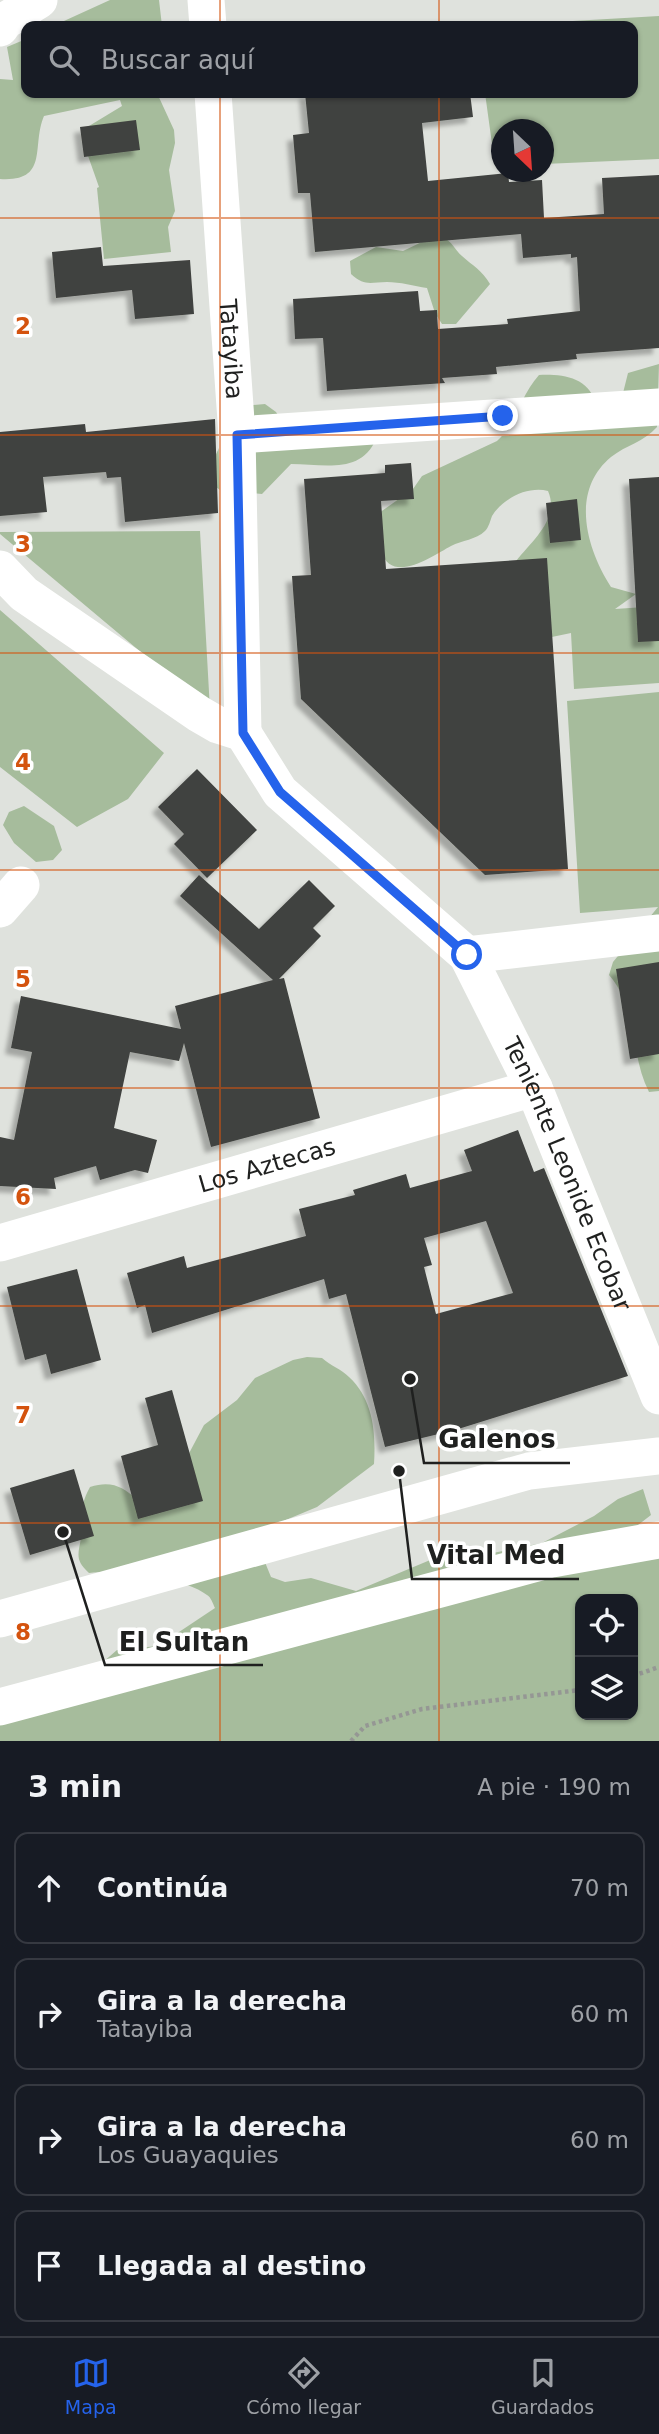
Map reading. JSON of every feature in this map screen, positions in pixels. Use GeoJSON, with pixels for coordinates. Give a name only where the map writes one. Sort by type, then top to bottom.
{"type":"FeatureCollection","features":[{"type":"Feature","properties":{"kind":"street"},"geometry":{"type":"LineString","coordinates":[[0,28],[39,0]]}},
{"type":"Feature","properties":{"kind":"street"},"geometry":{"type":"LineString","coordinates":[[206,0],[208,21]]}},
{"type":"Feature","properties":{"kind":"street","name":"Tatayiba"},"geometry":{"type":"LineString","coordinates":[[213,98],[237,435],[243,733]]}},
{"type":"Feature","properties":{"kind":"street"},"geometry":{"type":"LineString","coordinates":[[237,435],[659,407]]}},
{"type":"Feature","properties":{"kind":"street"},"geometry":{"type":"LineString","coordinates":[[0,569],[24,594],[199,714],[218,725],[243,733],[280,792],[467,955],[659,933]]}},
{"type":"Feature","properties":{"kind":"street","name":"Teniente Leonide Ecobar"},"geometry":{"type":"LineString","coordinates":[[467,955],[534,1088],[659,1396]]}},
{"type":"Feature","properties":{"kind":"street","name":"Los Aztecas"},"geometry":{"type":"LineString","coordinates":[[0,1243],[534,1088]]}},
{"type":"Feature","properties":{"kind":"street"},"geometry":{"type":"LineString","coordinates":[[0,1619],[529,1471],[659,1456]]}},
{"type":"Feature","properties":{"kind":"street"},"geometry":{"type":"LineString","coordinates":[[0,1707],[552,1559],[659,1540]]}},
{"type":"Feature","properties":{"kind":"path"},"geometry":{"type":"LineString","coordinates":[[638,1674],[659,1667]]}},
{"type":"Feature","properties":{"kind":"path"},"geometry":{"type":"LineString","coordinates":[[351,1741],[365,1726],[422,1709],[575,1691]]}},
{"type":"Feature","properties":{"kind":"green space"},"geometry":{"type":"Polygon","coordinates":[[[110,0],[159,0],[161,21],[64,21],[110,0]]]}},
{"type":"Feature","properties":{"kind":"green space"},"geometry":{"type":"Polygon","coordinates":[[[659,16],[659,159],[554,164],[554,119],[491,119],[491,137],[486,98],[638,98],[638,21],[572,21],[659,16]]]}},
{"type":"Feature","properties":{"kind":"green space"},"geometry":{"type":"Polygon","coordinates":[[[21,41],[21,98],[159,98],[174,130],[175,143],[169,170],[175,211],[168,227],[171,252],[104,259],[99,187],[87,153],[89,126],[122,106],[120,100],[44,116],[32,168],[26,175],[0,179],[0,79],[13,80],[7,47],[21,41]]]}},
{"type":"Feature","properties":{"kind":"green space"},"geometry":{"type":"Polygon","coordinates":[[[442,237],[481,272],[490,284],[456,324],[442,324],[435,313],[427,288],[392,282],[364,282],[351,274],[350,261],[376,247],[403,251],[428,239],[442,237]]]}},
{"type":"Feature","properties":{"kind":"green space"},"geometry":{"type":"Polygon","coordinates":[[[659,364],[657,427],[611,457],[598,471],[590,486],[586,520],[595,555],[611,587],[636,594],[615,609],[659,606],[659,683],[574,689],[571,633],[547,638],[516,561],[537,537],[548,519],[551,501],[548,491],[532,490],[509,499],[492,516],[488,528],[481,534],[424,561],[404,567],[394,566],[386,561],[380,547],[379,513],[413,489],[422,476],[497,441],[539,375],[556,375],[580,382],[587,387],[595,402],[621,401],[628,373],[659,364]]]}},
{"type":"Feature","properties":{"kind":"green space"},"geometry":{"type":"Polygon","coordinates":[[[265,404],[276,412],[283,423],[376,439],[361,458],[351,463],[328,466],[291,464],[262,494],[220,490],[209,482],[219,448],[253,405],[265,404]]]}},
{"type":"Feature","properties":{"kind":"green space"},"geometry":{"type":"Polygon","coordinates":[[[200,531],[210,710],[0,534],[0,532],[200,531]]]}},
{"type":"Feature","properties":{"kind":"green space"},"geometry":{"type":"Polygon","coordinates":[[[0,610],[164,753],[128,799],[77,827],[0,767],[0,610]]]}},
{"type":"Feature","properties":{"kind":"green space"},"geometry":{"type":"Polygon","coordinates":[[[659,692],[659,1091],[649,1092],[625,1002],[609,975],[613,962],[658,907],[580,913],[567,701],[659,692]]]}},
{"type":"Feature","properties":{"kind":"green space"},"geometry":{"type":"Polygon","coordinates":[[[24,806],[54,826],[62,850],[53,860],[36,862],[14,843],[3,825],[9,812],[24,806]]]}},
{"type":"Feature","properties":{"kind":"green space"},"geometry":{"type":"Polygon","coordinates":[[[322,1358],[346,1374],[357,1386],[368,1406],[373,1428],[374,1464],[317,1507],[269,1527],[260,1550],[271,1577],[285,1582],[311,1578],[356,1591],[435,1558],[488,1554],[542,1543],[594,1516],[618,1499],[643,1489],[651,1515],[607,1549],[659,1540],[659,1741],[0,1741],[0,1707],[95,1669],[117,1650],[158,1646],[215,1608],[207,1595],[182,1583],[133,1573],[89,1573],[79,1557],[82,1513],[90,1487],[105,1484],[127,1491],[153,1509],[163,1510],[177,1506],[186,1459],[204,1425],[237,1400],[255,1378],[293,1360],[322,1358]]]}},
{"type":"Feature","properties":{"kind":"building"},"geometry":{"type":"Polygon","coordinates":[[[306,98],[471,98],[473,117],[422,123],[428,181],[491,175],[491,182],[542,182],[544,218],[604,214],[602,178],[659,175],[659,348],[576,354],[577,359],[496,367],[497,374],[442,378],[445,383],[327,391],[323,338],[295,339],[293,299],[418,291],[420,311],[437,310],[438,329],[508,324],[507,319],[580,311],[577,257],[571,258],[571,254],[523,258],[521,234],[315,252],[310,193],[298,193],[293,135],[309,133],[306,98]]]}},
{"type":"Feature","properties":{"kind":"building"},"geometry":{"type":"Polygon","coordinates":[[[136,120],[140,150],[84,157],[80,127],[136,120]]]}},
{"type":"Feature","properties":{"kind":"building"},"geometry":{"type":"Polygon","coordinates":[[[101,247],[103,266],[190,260],[194,314],[135,319],[132,290],[56,298],[52,252],[101,247]]]}},
{"type":"Feature","properties":{"kind":"building"},"geometry":{"type":"Polygon","coordinates":[[[215,419],[218,513],[125,522],[121,477],[107,478],[106,472],[43,477],[47,512],[0,516],[0,432],[85,424],[86,432],[215,419]]]}},
{"type":"Feature","properties":{"kind":"building"},"geometry":{"type":"Polygon","coordinates":[[[411,463],[414,499],[381,501],[386,569],[547,558],[568,869],[485,875],[301,699],[292,576],[311,575],[304,479],[385,473],[385,465],[411,463]]]}},
{"type":"Feature","properties":{"kind":"building"},"geometry":{"type":"Polygon","coordinates":[[[659,477],[659,641],[638,642],[629,479],[659,477]]]}},
{"type":"Feature","properties":{"kind":"building"},"geometry":{"type":"Polygon","coordinates":[[[577,499],[581,540],[550,543],[546,503],[577,499]]]}},
{"type":"Feature","properties":{"kind":"building"},"geometry":{"type":"Polygon","coordinates":[[[197,769],[257,830],[207,878],[174,844],[184,834],[158,807],[197,769]]]}},
{"type":"Feature","properties":{"kind":"building"},"geometry":{"type":"Polygon","coordinates":[[[199,875],[259,929],[309,880],[335,906],[313,928],[321,936],[279,979],[284,978],[320,1118],[211,1147],[184,1043],[179,1061],[130,1052],[114,1128],[157,1140],[148,1173],[135,1170],[100,1180],[96,1166],[54,1178],[56,1189],[0,1186],[0,1137],[14,1140],[32,1052],[11,1048],[21,996],[181,1029],[175,1006],[273,980],[180,896],[199,875]]]}},
{"type":"Feature","properties":{"kind":"building"},"geometry":{"type":"Polygon","coordinates":[[[659,962],[659,1054],[630,1059],[616,969],[659,962]]]}},
{"type":"Feature","properties":{"kind":"building"},"geometry":{"type":"Polygon","coordinates":[[[518,1130],[534,1172],[544,1168],[628,1376],[455,1430],[385,1447],[346,1294],[329,1299],[324,1279],[152,1333],[145,1305],[137,1308],[127,1273],[184,1256],[187,1268],[306,1236],[299,1209],[355,1195],[353,1190],[406,1174],[410,1188],[472,1171],[464,1150],[518,1130]],[[486,1221],[424,1238],[432,1265],[424,1267],[436,1314],[513,1293],[486,1221]]]}},
{"type":"Feature","properties":{"kind":"building"},"geometry":{"type":"Polygon","coordinates":[[[77,1269],[101,1360],[51,1374],[46,1354],[25,1360],[7,1287],[77,1269]]]}},
{"type":"Feature","properties":{"kind":"building"},"geometry":{"type":"Polygon","coordinates":[[[172,1390],[203,1501],[138,1519],[121,1456],[158,1445],[145,1398],[172,1390]]]}},
{"type":"Feature","properties":{"kind":"building"},"geometry":{"type":"Polygon","coordinates":[[[74,1469],[94,1536],[30,1555],[10,1488],[74,1469]]]}},
{"type":"Feature","properties":{"kind":"place","name":"Galenos"},"geometry":{"type":"Point","coordinates":[410,1379]}},
{"type":"Feature","properties":{"kind":"place","name":"Vital Med"},"geometry":{"type":"Point","coordinates":[399,1471]}},
{"type":"Feature","properties":{"kind":"place","name":"El Sultan"},"geometry":{"type":"Point","coordinates":[63,1532]}},
{"type":"Feature","properties":{"kind":"route"},"geometry":{"type":"LineString","coordinates":[[467,955],[280,792],[243,733],[237,435],[503,416]]}}]}
